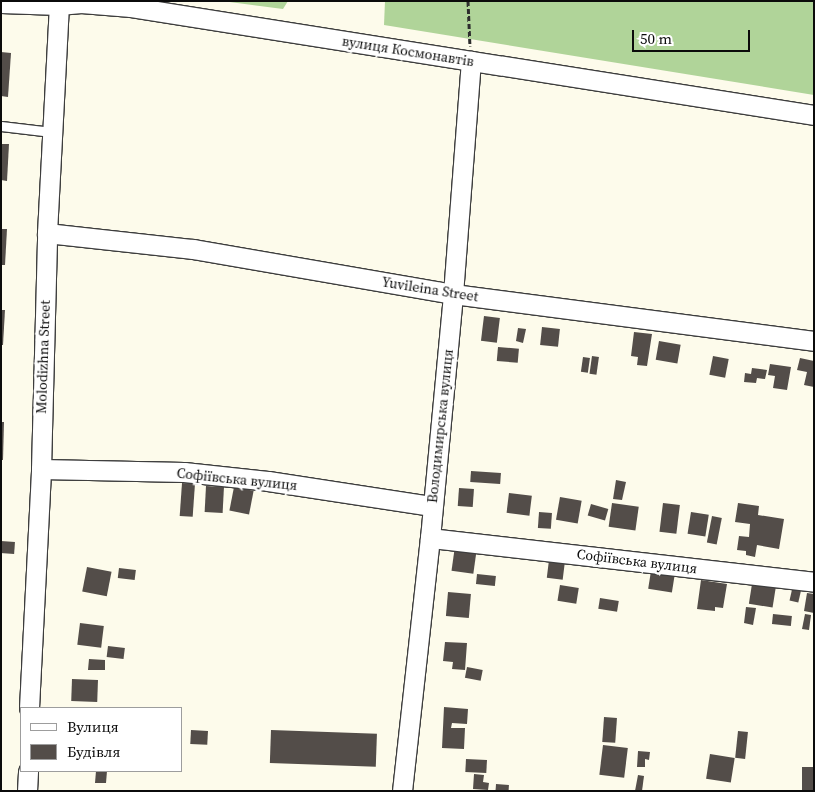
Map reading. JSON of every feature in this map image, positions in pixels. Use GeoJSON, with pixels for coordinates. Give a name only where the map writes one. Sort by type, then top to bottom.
{"type":"FeatureCollection","features":[{"type":"Feature","properties":{"kind":"street","name":"вулиця Космонавтів"},"geometry":{"type":"LineString","coordinates":[[1,3],[59,5],[81,3],[131,7],[814,115]]}},
{"type":"Feature","properties":{"kind":"street","name":"Molodizhna Street"},"geometry":{"type":"LineString","coordinates":[[30,707],[41,469],[47,233],[59,5]]}},
{"type":"Feature","properties":{"kind":"street","name":"Володимирська вулиця"},"geometry":{"type":"LineString","coordinates":[[402,791],[430,538],[453,294],[471,61]]}},
{"type":"Feature","properties":{"kind":"street","name":"Yuvileina Street"},"geometry":{"type":"LineString","coordinates":[[47,233],[193,249],[453,294],[814,341]]}},
{"type":"Feature","properties":{"kind":"street","name":"Софіївська вулиця"},"geometry":{"type":"LineString","coordinates":[[41,469],[184,472],[268,481],[432,506]]}},
{"type":"Feature","properties":{"kind":"street","name":"Софіївська вулиця"},"geometry":{"type":"LineString","coordinates":[[430,538],[814,582]]}},
{"type":"Feature","properties":{"kind":"street"},"geometry":{"type":"LineString","coordinates":[[27,791],[28,772]]}},
{"type":"Feature","properties":{"kind":"lane"},"geometry":{"type":"LineString","coordinates":[[1,126],[52,132]]}},
{"type":"Feature","properties":{"kind":"path"},"geometry":{"type":"LineString","coordinates":[[468,1],[471,61]]}},
{"type":"Feature","properties":{"kind":"green space"},"geometry":{"type":"Polygon","coordinates":[[[222,1],[288,1],[283,9],[222,1]]]}},
{"type":"Feature","properties":{"kind":"green space"},"geometry":{"type":"Polygon","coordinates":[[[385,1],[814,1],[814,95],[384,25],[385,1]]]}},
{"type":"Feature","properties":{"kind":"building"},"geometry":{"type":"Polygon","coordinates":[[[1,52],[11,53],[8,97],[1,96],[1,52]]]}},
{"type":"Feature","properties":{"kind":"building"},"geometry":{"type":"Polygon","coordinates":[[[1,144],[9,144],[7,181],[1,180],[1,144]]]}},
{"type":"Feature","properties":{"kind":"building"},"geometry":{"type":"Polygon","coordinates":[[[1,229],[7,229],[5,265],[1,265],[1,229]]]}},
{"type":"Feature","properties":{"kind":"building"},"geometry":{"type":"Polygon","coordinates":[[[1,310],[5,310],[3,345],[1,345],[1,310]]]}},
{"type":"Feature","properties":{"kind":"building"},"geometry":{"type":"Polygon","coordinates":[[[484,316],[500,318],[497,343],[481,341],[484,316]]]}},
{"type":"Feature","properties":{"kind":"building"},"geometry":{"type":"Polygon","coordinates":[[[542,327],[560,329],[558,347],[540,345],[542,327]]]}},
{"type":"Feature","properties":{"kind":"building"},"geometry":{"type":"Polygon","coordinates":[[[518,328],[526,329],[523,343],[516,341],[518,328]]]}},
{"type":"Feature","properties":{"kind":"building"},"geometry":{"type":"Polygon","coordinates":[[[634,332],[652,334],[647,366],[637,365],[638,357],[631,356],[634,332]]]}},
{"type":"Feature","properties":{"kind":"building"},"geometry":{"type":"Polygon","coordinates":[[[659,341],[681,345],[677,364],[656,360],[659,341]]]}},
{"type":"Feature","properties":{"kind":"building"},"geometry":{"type":"Polygon","coordinates":[[[498,347],[519,349],[518,363],[497,361],[498,347]]]}},
{"type":"Feature","properties":{"kind":"building"},"geometry":{"type":"Polygon","coordinates":[[[592,356],[599,357],[596,375],[589,374],[592,356]]]}},
{"type":"Feature","properties":{"kind":"building"},"geometry":{"type":"Polygon","coordinates":[[[713,356],[729,359],[725,378],[709,375],[713,356]]]}},
{"type":"Feature","properties":{"kind":"building"},"geometry":{"type":"Polygon","coordinates":[[[583,357],[590,358],[588,373],[581,372],[583,357]]]}},
{"type":"Feature","properties":{"kind":"building"},"geometry":{"type":"Polygon","coordinates":[[[800,358],[814,361],[814,387],[804,385],[807,372],[797,370],[800,358]]]}},
{"type":"Feature","properties":{"kind":"building"},"geometry":{"type":"Polygon","coordinates":[[[770,364],[791,367],[787,390],[773,388],[775,376],[768,375],[770,364]]]}},
{"type":"Feature","properties":{"kind":"building"},"geometry":{"type":"Polygon","coordinates":[[[752,368],[767,370],[765,379],[757,378],[756,383],[744,382],[745,373],[751,374],[752,368]]]}},
{"type":"Feature","properties":{"kind":"building"},"geometry":{"type":"Polygon","coordinates":[[[1,422],[4,422],[3,460],[1,460],[1,422]]]}},
{"type":"Feature","properties":{"kind":"building"},"geometry":{"type":"Polygon","coordinates":[[[471,471],[501,473],[500,484],[470,482],[471,471]]]}},
{"type":"Feature","properties":{"kind":"building"},"geometry":{"type":"Polygon","coordinates":[[[616,480],[626,482],[622,500],[613,499],[616,480]]]}},
{"type":"Feature","properties":{"kind":"building"},"geometry":{"type":"Polygon","coordinates":[[[182,483],[195,484],[193,517],[180,516],[182,483]]]}},
{"type":"Feature","properties":{"kind":"building"},"geometry":{"type":"Polygon","coordinates":[[[206,486],[224,487],[223,513],[205,512],[206,486]]]}},
{"type":"Feature","properties":{"kind":"building"},"geometry":{"type":"Polygon","coordinates":[[[234,487],[254,491],[249,514],[229,511],[234,487]]]}},
{"type":"Feature","properties":{"kind":"building"},"geometry":{"type":"Polygon","coordinates":[[[459,488],[474,489],[473,507],[458,506],[459,488]]]}},
{"type":"Feature","properties":{"kind":"building"},"geometry":{"type":"Polygon","coordinates":[[[509,493],[532,496],[529,516],[507,513],[509,493]]]}},
{"type":"Feature","properties":{"kind":"building"},"geometry":{"type":"Polygon","coordinates":[[[560,497],[582,501],[578,523],[556,520],[560,497]]]}},
{"type":"Feature","properties":{"kind":"building"},"geometry":{"type":"Polygon","coordinates":[[[612,503],[639,507],[635,531],[609,527],[612,503]]]}},
{"type":"Feature","properties":{"kind":"building"},"geometry":{"type":"Polygon","coordinates":[[[663,503],[680,505],[676,534],[659,532],[663,503]]]}},
{"type":"Feature","properties":{"kind":"building"},"geometry":{"type":"Polygon","coordinates":[[[738,503],[759,506],[758,515],[784,519],[779,549],[757,545],[755,557],[746,555],[746,551],[737,550],[739,536],[749,537],[750,524],[735,522],[738,503]]]}},
{"type":"Feature","properties":{"kind":"building"},"geometry":{"type":"Polygon","coordinates":[[[591,504],[608,509],[605,520],[588,516],[591,504]]]}},
{"type":"Feature","properties":{"kind":"building"},"geometry":{"type":"Polygon","coordinates":[[[539,512],[552,513],[551,529],[538,528],[539,512]]]}},
{"type":"Feature","properties":{"kind":"building"},"geometry":{"type":"Polygon","coordinates":[[[691,512],[709,515],[705,537],[688,534],[691,512]]]}},
{"type":"Feature","properties":{"kind":"building"},"geometry":{"type":"Polygon","coordinates":[[[712,516],[722,518],[717,544],[707,543],[712,516]]]}},
{"type":"Feature","properties":{"kind":"building"},"geometry":{"type":"Polygon","coordinates":[[[1,541],[15,542],[14,554],[1,553],[1,541]]]}},
{"type":"Feature","properties":{"kind":"building"},"geometry":{"type":"Polygon","coordinates":[[[455,546],[477,549],[473,574],[452,571],[455,546]]]}},
{"type":"Feature","properties":{"kind":"building"},"geometry":{"type":"Polygon","coordinates":[[[549,560],[565,562],[563,580],[547,578],[549,560]]]}},
{"type":"Feature","properties":{"kind":"building"},"geometry":{"type":"Polygon","coordinates":[[[87,567],[112,572],[107,596],[82,592],[87,567]]]}},
{"type":"Feature","properties":{"kind":"building"},"geometry":{"type":"Polygon","coordinates":[[[119,568],[136,570],[135,580],[118,578],[119,568]]]}},
{"type":"Feature","properties":{"kind":"building"},"geometry":{"type":"Polygon","coordinates":[[[651,571],[675,575],[672,593],[648,589],[651,571]]]}},
{"type":"Feature","properties":{"kind":"building"},"geometry":{"type":"Polygon","coordinates":[[[477,574],[496,576],[495,586],[476,584],[477,574]]]}},
{"type":"Feature","properties":{"kind":"building"},"geometry":{"type":"Polygon","coordinates":[[[701,580],[727,584],[723,608],[715,607],[715,611],[697,609],[701,580]]]}},
{"type":"Feature","properties":{"kind":"building"},"geometry":{"type":"Polygon","coordinates":[[[794,581],[803,583],[798,603],[790,600],[794,581]]]}},
{"type":"Feature","properties":{"kind":"building"},"geometry":{"type":"Polygon","coordinates":[[[752,584],[776,588],[773,608],[749,604],[752,584]]]}},
{"type":"Feature","properties":{"kind":"building"},"geometry":{"type":"Polygon","coordinates":[[[560,585],[579,588],[576,604],[557,601],[560,585]]]}},
{"type":"Feature","properties":{"kind":"building"},"geometry":{"type":"Polygon","coordinates":[[[448,592],[471,594],[469,618],[446,616],[448,592]]]}},
{"type":"Feature","properties":{"kind":"building"},"geometry":{"type":"Polygon","coordinates":[[[807,593],[814,594],[814,613],[804,611],[807,593]]]}},
{"type":"Feature","properties":{"kind":"building"},"geometry":{"type":"Polygon","coordinates":[[[600,598],[619,601],[617,612],[598,609],[600,598]]]}},
{"type":"Feature","properties":{"kind":"building"},"geometry":{"type":"Polygon","coordinates":[[[746,607],[756,608],[753,625],[744,623],[746,607]]]}},
{"type":"Feature","properties":{"kind":"building"},"geometry":{"type":"Polygon","coordinates":[[[773,614],[792,616],[791,626],[772,624],[773,614]]]}},
{"type":"Feature","properties":{"kind":"building"},"geometry":{"type":"Polygon","coordinates":[[[805,614],[811,615],[809,630],[802,629],[805,614]]]}},
{"type":"Feature","properties":{"kind":"building"},"geometry":{"type":"Polygon","coordinates":[[[80,623],[104,626],[101,648],[77,645],[80,623]]]}},
{"type":"Feature","properties":{"kind":"building"},"geometry":{"type":"Polygon","coordinates":[[[445,642],[467,643],[465,670],[452,669],[453,662],[443,661],[445,642]]]}},
{"type":"Feature","properties":{"kind":"building"},"geometry":{"type":"Polygon","coordinates":[[[108,646],[125,648],[124,659],[107,657],[108,646]]]}},
{"type":"Feature","properties":{"kind":"building"},"geometry":{"type":"Polygon","coordinates":[[[89,659],[105,660],[105,670],[88,670],[89,659]]]}},
{"type":"Feature","properties":{"kind":"building"},"geometry":{"type":"Polygon","coordinates":[[[467,667],[483,670],[481,681],[465,678],[467,667]]]}},
{"type":"Feature","properties":{"kind":"building"},"geometry":{"type":"Polygon","coordinates":[[[72,679],[98,680],[97,702],[71,701],[72,679]]]}},
{"type":"Feature","properties":{"kind":"building"},"geometry":{"type":"Polygon","coordinates":[[[444,707],[468,709],[467,724],[452,723],[451,728],[465,728],[464,749],[442,748],[444,707]]]}},
{"type":"Feature","properties":{"kind":"building"},"geometry":{"type":"Polygon","coordinates":[[[604,717],[617,718],[615,743],[602,742],[604,717]]]}},
{"type":"Feature","properties":{"kind":"building"},"geometry":{"type":"Polygon","coordinates":[[[191,730],[208,731],[207,745],[190,744],[191,730]]]}},
{"type":"Feature","properties":{"kind":"building"},"geometry":{"type":"Polygon","coordinates":[[[271,730],[377,734],[376,767],[270,763],[271,730]]]}},
{"type":"Feature","properties":{"kind":"building"},"geometry":{"type":"Polygon","coordinates":[[[738,731],[748,732],[745,759],[735,758],[738,731]]]}},
{"type":"Feature","properties":{"kind":"building"},"geometry":{"type":"Polygon","coordinates":[[[603,745],[628,748],[624,778],[599,775],[603,745]]]}},
{"type":"Feature","properties":{"kind":"building"},"geometry":{"type":"Polygon","coordinates":[[[638,751],[650,752],[649,760],[645,759],[645,767],[637,767],[638,751]]]}},
{"type":"Feature","properties":{"kind":"building"},"geometry":{"type":"Polygon","coordinates":[[[710,754],[735,758],[731,783],[706,779],[710,754]]]}},
{"type":"Feature","properties":{"kind":"building"},"geometry":{"type":"Polygon","coordinates":[[[466,759],[487,760],[486,773],[465,772],[466,759]]]}},
{"type":"Feature","properties":{"kind":"building"},"geometry":{"type":"Polygon","coordinates":[[[802,767],[814,767],[814,791],[802,791],[802,767]]]}},
{"type":"Feature","properties":{"kind":"building"},"geometry":{"type":"Polygon","coordinates":[[[96,772],[107,772],[106,783],[95,783],[96,772]]]}},
{"type":"Feature","properties":{"kind":"building"},"geometry":{"type":"Polygon","coordinates":[[[474,774],[484,775],[483,782],[489,783],[488,790],[473,789],[474,774]]]}},
{"type":"Feature","properties":{"kind":"building"},"geometry":{"type":"Polygon","coordinates":[[[638,775],[644,776],[642,791],[635,791],[638,775]]]}},
{"type":"Feature","properties":{"kind":"building"},"geometry":{"type":"Polygon","coordinates":[[[496,784],[509,785],[509,791],[496,790],[496,784]]]}}]}
